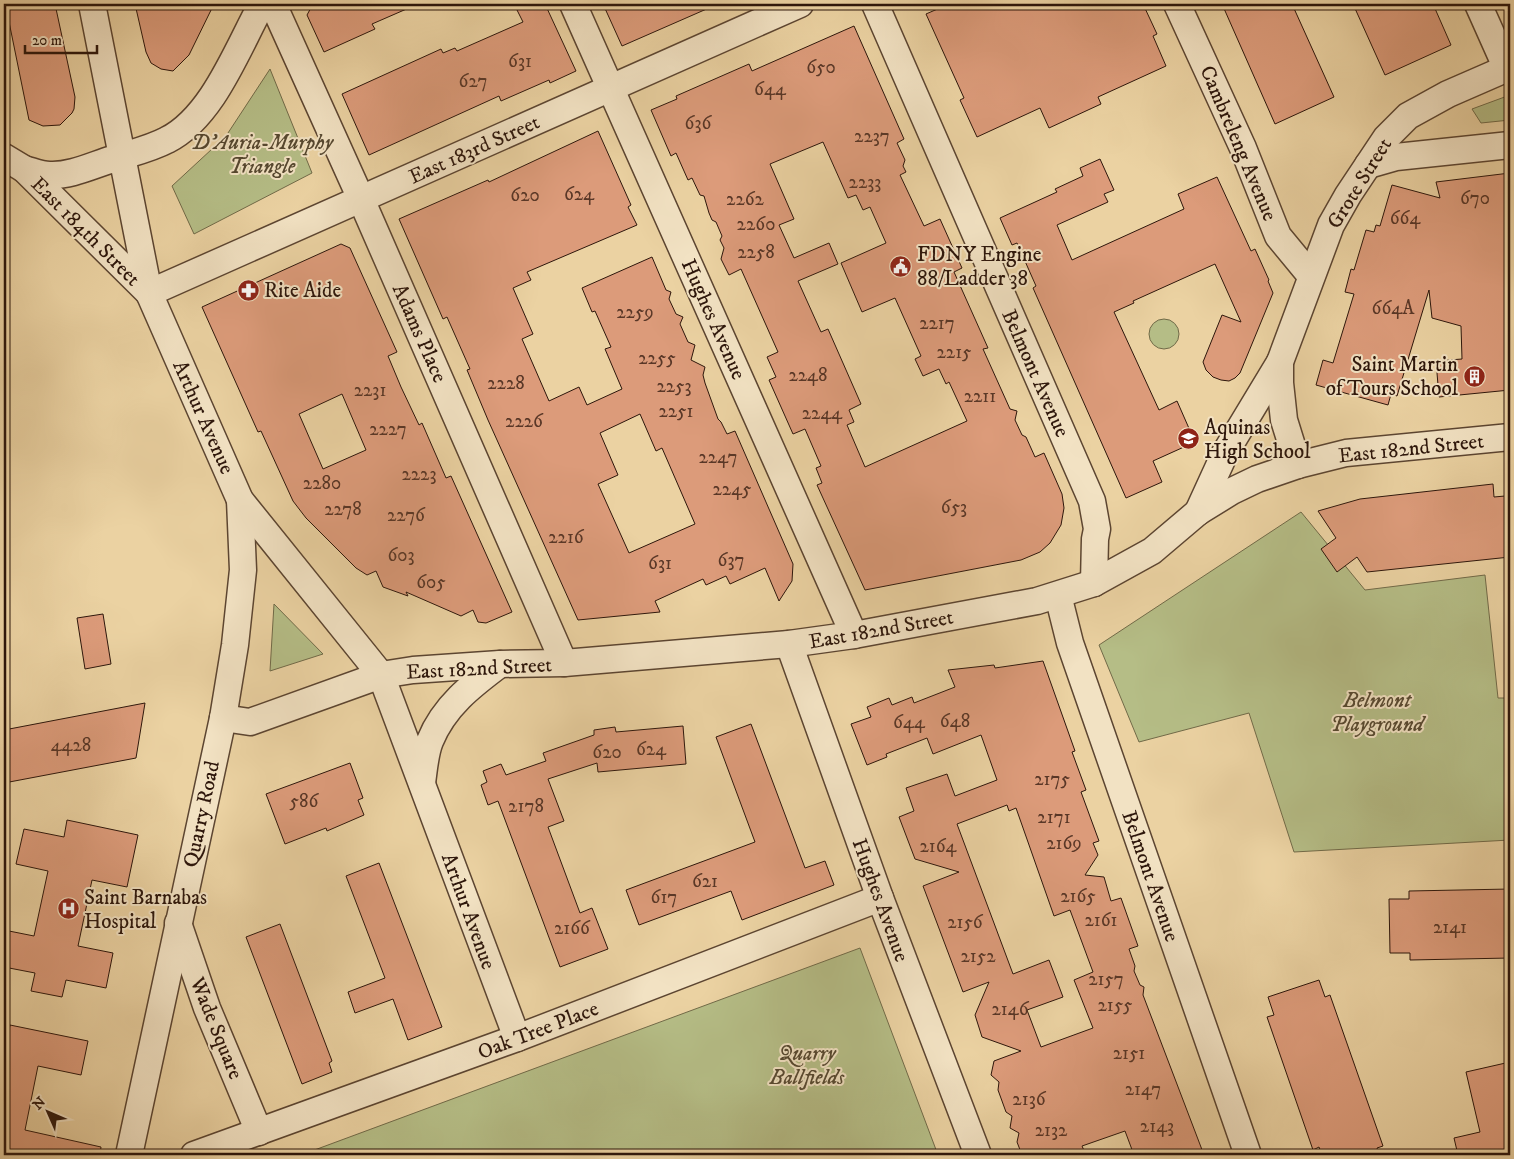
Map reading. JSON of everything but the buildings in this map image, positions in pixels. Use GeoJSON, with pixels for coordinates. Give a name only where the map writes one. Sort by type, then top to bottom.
{"type":"FeatureCollection","features":[{"type":"Feature","properties":{"kind":"street","name":"Arthur Avenue"},"geometry":{"type":"LineString","coordinates":[[92,4],[149,293],[240,500],[382,675],[517,1038]]}},
{"type":"Feature","properties":{"kind":"street","name":"East 184th Street"},"geometry":{"type":"LineString","coordinates":[[14,163],[50,175],[69,173],[168,140],[184,129],[201,113],[220,83],[262,4]]}},
{"type":"Feature","properties":{"kind":"street","name":"Adams Place"},"geometry":{"type":"LineString","coordinates":[[272,4],[361,199],[564,663]]}},
{"type":"Feature","properties":{"kind":"street","name":"Hughes Avenue"},"geometry":{"type":"LineString","coordinates":[[573,4],[854,636]]}},
{"type":"Feature","properties":{"kind":"street","name":"East 183rd Street"},"geometry":{"type":"LineString","coordinates":[[149,293],[800,4]]}},
{"type":"Feature","properties":{"kind":"street","name":"Belmont Avenue"},"geometry":{"type":"LineString","coordinates":[[875,4],[1092,501],[1097,529],[1094,583]]}},
{"type":"Feature","properties":{"kind":"street","name":"Cambreleng Avenue"},"geometry":{"type":"LineString","coordinates":[[1178,4],[1243,148],[1278,236],[1311,276]]}},
{"type":"Feature","properties":{"kind":"street"},"geometry":{"type":"LineString","coordinates":[[1478,4],[1509,68]]}},
{"type":"Feature","properties":{"kind":"street","name":"Grote Street"},"geometry":{"type":"LineString","coordinates":[[1198,512],[1225,453],[1280,362],[1331,225],[1386,138],[1408,116],[1448,94],[1509,68]]}},
{"type":"Feature","properties":{"kind":"street"},"geometry":{"type":"LineString","coordinates":[[1368,165],[1396,157],[1510,144]]}},
{"type":"Feature","properties":{"kind":"street","name":"East 184th Street"},"geometry":{"type":"LineString","coordinates":[[14,163],[149,293]]}},
{"type":"Feature","properties":{"kind":"street","name":"Grote Street"},"geometry":{"type":"LineString","coordinates":[[1280,362],[1284,420],[1298,464]]}},
{"type":"Feature","properties":{"kind":"street","name":"East 182nd Street"},"geometry":{"type":"LineString","coordinates":[[223,718],[250,722],[382,675],[412,670],[500,664],[564,663],[788,644],[854,636],[1036,601],[1094,583],[1152,551],[1198,512],[1232,491],[1257,479],[1298,464],[1346,453],[1510,437]]}},
{"type":"Feature","properties":{"kind":"street","name":"Quarry Road"},"geometry":{"type":"LineString","coordinates":[[130,1155],[178,922],[223,718],[235,645],[243,570],[240,500]]}},
{"type":"Feature","properties":{"kind":"street","name":"Belmont Avenue"},"geometry":{"type":"LineString","coordinates":[[1058,595],[1070,643],[1248,1155]]}},
{"type":"Feature","properties":{"kind":"street","name":"Hughes Avenue"},"geometry":{"type":"LineString","coordinates":[[788,644],[880,898],[978,1155]]}},
{"type":"Feature","properties":{"kind":"street"},"geometry":{"type":"LineString","coordinates":[[422,783],[430,742],[440,720],[456,699],[500,664]]}},
{"type":"Feature","properties":{"kind":"street","name":"Oak Tree Place"},"geometry":{"type":"LineString","coordinates":[[194,1155],[517,1038],[880,898]]}},
{"type":"Feature","properties":{"kind":"street","name":"Wade Square"},"geometry":{"type":"LineString","coordinates":[[178,922],[207,1008],[260,1132]]}},
{"type":"Feature","properties":{"kind":"green space","name":"D'Auria-Murphy Triangle"},"geometry":{"type":"Polygon","coordinates":[[[270,69],[312,173],[194,234],[172,186],[226,136],[270,69]]]}},
{"type":"Feature","properties":{"kind":"green space"},"geometry":{"type":"Polygon","coordinates":[[[1510,95],[1510,120],[1481,123],[1472,109],[1510,95]]]}},
{"type":"Feature","properties":{"kind":"green space"},"geometry":{"type":"Polygon","coordinates":[[[1164,319],[1175,323],[1179,334],[1175,345],[1164,349],[1153,345],[1149,334],[1153,323],[1164,319]]]}},
{"type":"Feature","properties":{"kind":"green space","name":"Belmont Playground"},"geometry":{"type":"Polygon","coordinates":[[[1301,512],[1365,590],[1485,575],[1498,698],[1510,698],[1510,840],[1294,852],[1249,713],[1139,742],[1099,645],[1301,512]]]}},
{"type":"Feature","properties":{"kind":"green space"},"geometry":{"type":"Polygon","coordinates":[[[274,604],[323,654],[270,671],[274,604]]]}},
{"type":"Feature","properties":{"kind":"green space","name":"Quarry Ballfields"},"geometry":{"type":"Polygon","coordinates":[[[860,948],[938,1155],[301,1155],[860,948]]]}},
{"type":"Feature","properties":{"kind":"place","name":"FDNY Engine 88/Ladder 38"},"geometry":{"type":"Point","coordinates":[901,266]}},
{"type":"Feature","properties":{"kind":"place","name":"Rite Aide"},"geometry":{"type":"Point","coordinates":[248,290]}},
{"type":"Feature","properties":{"kind":"place","name":"Saint Martin of Tours School"},"geometry":{"type":"Point","coordinates":[1474,376]}},
{"type":"Feature","properties":{"kind":"place","name":"Aquinas High School"},"geometry":{"type":"Point","coordinates":[1188,439]}},
{"type":"Feature","properties":{"kind":"place","name":"Saint Barnabas Hospital"},"geometry":{"type":"Point","coordinates":[68,909]}}]}
